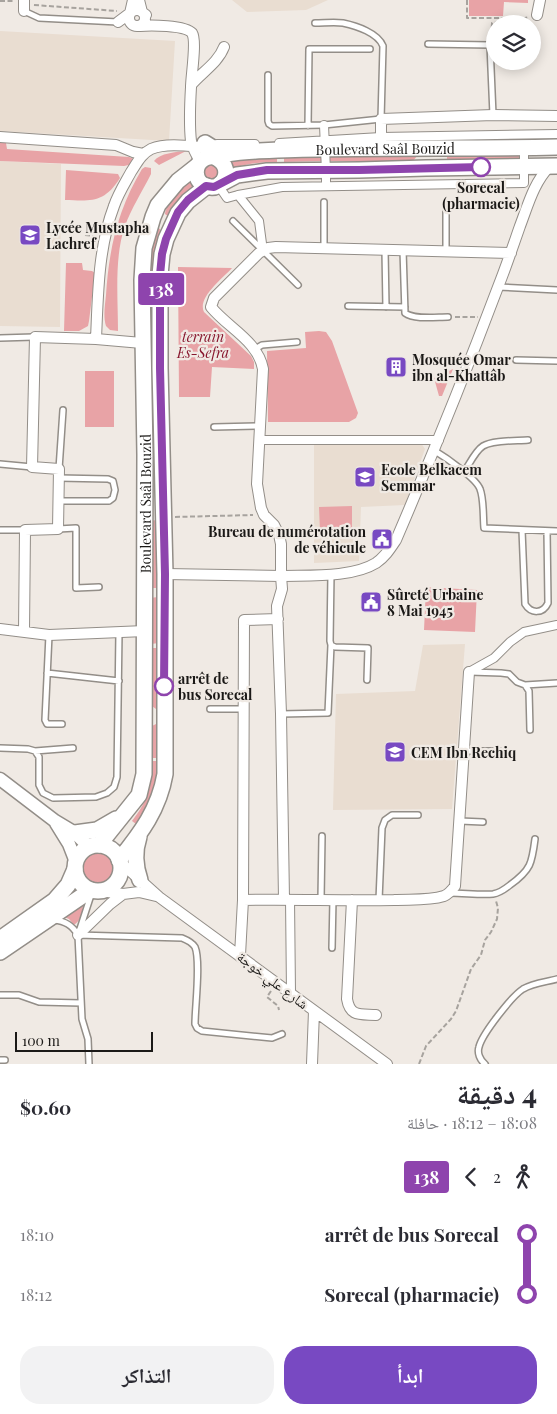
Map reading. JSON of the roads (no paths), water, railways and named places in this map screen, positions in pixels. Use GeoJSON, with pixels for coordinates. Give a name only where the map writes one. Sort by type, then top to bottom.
{"type":"FeatureCollection","features":[{"type":"Feature","properties":{"kind":"main road","name":"Boulevard Saâl Bouzid"},"geometry":{"type":"LineString","coordinates":[[94,846],[140,795],[144,774],[145,455],[142,272],[144,248],[158,205],[202,150],[229,153],[325,144],[381,142],[426,147],[525,141],[557,147]]}},
{"type":"Feature","properties":{"kind":"main road"},"geometry":{"type":"LineString","coordinates":[[426,147],[426,168]]}},
{"type":"Feature","properties":{"kind":"main road"},"geometry":{"type":"LineString","coordinates":[[202,150],[219,159],[225,166],[225,176],[215,185],[202,184],[196,176],[202,150]]}},
{"type":"Feature","properties":{"kind":"main road","name":"Boulevard Saâl Bouzid"},"geometry":{"type":"LineString","coordinates":[[120,861],[141,833],[158,802],[165,774],[165,574],[160,368],[160,275],[162,254],[171,226],[178,212],[188,200],[215,185],[237,175],[267,170],[326,178],[426,168],[554,166]]}},
{"type":"Feature","properties":{"kind":"main road"},"geometry":{"type":"LineString","coordinates":[[153,217],[171,226]]}},
{"type":"Feature","properties":{"kind":"main road"},"geometry":{"type":"LineString","coordinates":[[145,455],[162,454]]}},
{"type":"Feature","properties":{"kind":"main road"},"geometry":{"type":"LineString","coordinates":[[144,715],[164,715]]}},
{"type":"Feature","properties":{"kind":"main road"},"geometry":{"type":"LineString","coordinates":[[75,833],[97,830],[116,818],[134,803]]}},
{"type":"Feature","properties":{"kind":"main road"},"geometry":{"type":"LineString","coordinates":[[140,880],[135,861],[141,833]]}},
{"type":"Feature","properties":{"kind":"main road"},"geometry":{"type":"LineString","coordinates":[[0,938],[55,900],[68,885],[83,851],[94,846],[112,850],[120,861],[120,875],[112,886],[95,890],[45,920],[0,952]]}},
{"type":"Feature","properties":{"kind":"main road"},"geometry":{"type":"LineString","coordinates":[[76,866],[78,880],[86,887],[95,890]]}},
{"type":"Feature","properties":{"kind":"street"},"geometry":{"type":"LineString","coordinates":[[133,0],[118,22],[136,26],[161,25],[185,29],[191,32],[193,36],[191,113],[199,133],[202,150]]}},
{"type":"Feature","properties":{"kind":"street"},"geometry":{"type":"LineString","coordinates":[[136,26],[145,20],[139,0]]}},
{"type":"Feature","properties":{"kind":"street"},"geometry":{"type":"LineString","coordinates":[[537,15],[540,0]]}},
{"type":"Feature","properties":{"kind":"street"},"geometry":{"type":"LineString","coordinates":[[125,12],[137,10],[161,25]]}},
{"type":"Feature","properties":{"kind":"street"},"geometry":{"type":"LineString","coordinates":[[125,12],[136,26]]}},
{"type":"Feature","properties":{"kind":"street"},"geometry":{"type":"LineString","coordinates":[[191,86],[200,74],[218,59],[224,47]]}},
{"type":"Feature","properties":{"kind":"street"},"geometry":{"type":"LineString","coordinates":[[557,116],[493,115],[381,119],[381,142],[525,141],[557,134]]}},
{"type":"Feature","properties":{"kind":"street"},"geometry":{"type":"LineString","coordinates":[[324,125],[326,178]]}},
{"type":"Feature","properties":{"kind":"street"},"geometry":{"type":"LineString","coordinates":[[0,137],[116,145],[143,154]]}},
{"type":"Feature","properties":{"kind":"street"},"geometry":{"type":"LineString","coordinates":[[215,185],[228,198],[326,178],[524,183],[526,166],[525,141]]}},
{"type":"Feature","properties":{"kind":"street"},"geometry":{"type":"LineString","coordinates":[[96,339],[100,273],[109,221],[124,184],[143,154],[168,146],[202,150],[237,145],[325,144]]}},
{"type":"Feature","properties":{"kind":"street"},"geometry":{"type":"LineString","coordinates":[[526,166],[534,189]]}},
{"type":"Feature","properties":{"kind":"street"},"geometry":{"type":"LineString","coordinates":[[165,574],[281,576],[346,573],[363,569],[387,553],[396,540],[439,440],[534,189],[545,171],[554,166]]}},
{"type":"Feature","properties":{"kind":"street"},"geometry":{"type":"LineString","coordinates":[[238,195],[259,221],[263,251]]}},
{"type":"Feature","properties":{"kind":"street"},"geometry":{"type":"LineString","coordinates":[[291,993],[277,606],[282,588],[281,544],[274,525],[264,515],[261,508],[257,484],[263,369],[261,359],[255,349],[211,307],[214,298],[268,248],[511,253]]}},
{"type":"Feature","properties":{"kind":"street"},"geometry":{"type":"LineString","coordinates":[[24,631],[26,530],[58,529],[59,474],[32,467],[35,338],[96,339],[142,343]]}},
{"type":"Feature","properties":{"kind":"street"},"geometry":{"type":"LineString","coordinates":[[259,440],[439,440]]}},
{"type":"Feature","properties":{"kind":"street"},"geometry":{"type":"LineString","coordinates":[[240,955],[243,900],[244,620],[278,619]]}},
{"type":"Feature","properties":{"kind":"street"},"geometry":{"type":"LineString","coordinates":[[243,900],[428,899],[443,896],[450,892],[455,886],[469,672],[494,658],[510,642],[524,632],[557,625]]}},
{"type":"Feature","properties":{"kind":"street"},"geometry":{"type":"LineString","coordinates":[[0,629],[49,635],[145,631]]}},
{"type":"Feature","properties":{"kind":"street"},"geometry":{"type":"LineString","coordinates":[[0,779],[55,821],[94,846]]}},
{"type":"Feature","properties":{"kind":"street"},"geometry":{"type":"LineString","coordinates":[[55,821],[69,844],[76,866]]}},
{"type":"Feature","properties":{"kind":"street","name":"شارع علي خوجة"},"geometry":{"type":"LineString","coordinates":[[120,861],[159,897],[314,1010],[374,1060],[387,1064]]}},
{"type":"Feature","properties":{"kind":"street"},"geometry":{"type":"LineString","coordinates":[[95,890],[123,894],[139,892],[159,897]]}},
{"type":"Feature","properties":{"kind":"street"},"geometry":{"type":"LineString","coordinates":[[78,935],[105,908],[123,894]]}},
{"type":"Feature","properties":{"kind":"street"},"geometry":{"type":"LineString","coordinates":[[352,900],[347,999],[349,1008],[356,1014],[376,1015]]}},
{"type":"Feature","properties":{"kind":"street"},"geometry":{"type":"LineString","coordinates":[[312,1064],[314,1010]]}},
{"type":"Feature","properties":{"kind":"lane"},"geometry":{"type":"LineString","coordinates":[[24,4],[38,18],[118,22]]}},
{"type":"Feature","properties":{"kind":"lane"},"geometry":{"type":"LineString","coordinates":[[268,75],[269,124],[272,126],[324,125],[381,119],[383,46],[381,41],[369,32],[343,23],[315,24]]}},
{"type":"Feature","properties":{"kind":"lane"},"geometry":{"type":"LineString","coordinates":[[428,44],[490,45],[493,115]]}},
{"type":"Feature","properties":{"kind":"lane"},"geometry":{"type":"LineString","coordinates":[[308,126],[309,49],[370,49]]}},
{"type":"Feature","properties":{"kind":"lane"},"geometry":{"type":"LineString","coordinates":[[324,202],[324,248]]}},
{"type":"Feature","properties":{"kind":"lane"},"geometry":{"type":"LineString","coordinates":[[446,206],[446,252]]}},
{"type":"Feature","properties":{"kind":"lane"},"geometry":{"type":"LineString","coordinates":[[233,221],[298,285]]}},
{"type":"Feature","properties":{"kind":"lane"},"geometry":{"type":"LineString","coordinates":[[385,250],[386,307]]}},
{"type":"Feature","properties":{"kind":"lane"},"geometry":{"type":"LineString","coordinates":[[404,250],[405,313],[408,316],[448,317]]}},
{"type":"Feature","properties":{"kind":"lane"},"geometry":{"type":"LineString","coordinates":[[498,287],[557,290]]}},
{"type":"Feature","properties":{"kind":"lane"},"geometry":{"type":"LineString","coordinates":[[348,306],[404,307]]}},
{"type":"Feature","properties":{"kind":"lane"},"geometry":{"type":"LineString","coordinates":[[0,338],[35,338]]}},
{"type":"Feature","properties":{"kind":"lane"},"geometry":{"type":"LineString","coordinates":[[255,349],[262,345],[297,342]]}},
{"type":"Feature","properties":{"kind":"lane"},"geometry":{"type":"LineString","coordinates":[[516,360],[557,361]]}},
{"type":"Feature","properties":{"kind":"lane"},"geometry":{"type":"LineString","coordinates":[[59,501],[109,501],[113,498],[115,490],[113,481],[108,479],[59,474],[63,410]]}},
{"type":"Feature","properties":{"kind":"lane"},"geometry":{"type":"LineString","coordinates":[[214,426],[261,426]]}},
{"type":"Feature","properties":{"kind":"lane"},"geometry":{"type":"LineString","coordinates":[[464,472],[482,446],[492,443],[528,440]]}},
{"type":"Feature","properties":{"kind":"lane"},"geometry":{"type":"LineString","coordinates":[[434,451],[445,457],[478,484],[481,490],[484,528],[557,531]]}},
{"type":"Feature","properties":{"kind":"lane"},"geometry":{"type":"LineString","coordinates":[[0,464],[32,467]]}},
{"type":"Feature","properties":{"kind":"lane"},"geometry":{"type":"LineString","coordinates":[[58,529],[76,528],[76,588],[99,588]]}},
{"type":"Feature","properties":{"kind":"lane"},"geometry":{"type":"LineString","coordinates":[[0,530],[26,530]]}},
{"type":"Feature","properties":{"kind":"lane"},"geometry":{"type":"LineString","coordinates":[[522,530],[525,604],[528,610],[533,611],[541,611],[546,608],[548,603],[547,531]]}},
{"type":"Feature","properties":{"kind":"lane"},"geometry":{"type":"LineString","coordinates":[[281,714],[328,713],[331,645],[331,574]]}},
{"type":"Feature","properties":{"kind":"lane"},"geometry":{"type":"LineString","coordinates":[[35,751],[39,757],[39,785],[43,793],[53,798],[96,798],[114,787],[117,777],[119,632]]}},
{"type":"Feature","properties":{"kind":"lane"},"geometry":{"type":"LineString","coordinates":[[49,635],[45,720],[46,724],[62,724]]}},
{"type":"Feature","properties":{"kind":"lane"},"geometry":{"type":"LineString","coordinates":[[331,645],[335,647],[368,648],[368,680]]}},
{"type":"Feature","properties":{"kind":"lane"},"geometry":{"type":"LineString","coordinates":[[47,672],[118,681]]}},
{"type":"Feature","properties":{"kind":"lane"},"geometry":{"type":"LineString","coordinates":[[469,672],[509,674],[525,685],[557,684]]}},
{"type":"Feature","properties":{"kind":"lane"},"geometry":{"type":"LineString","coordinates":[[525,685],[529,690],[530,730]]}},
{"type":"Feature","properties":{"kind":"lane"},"geometry":{"type":"LineString","coordinates":[[210,709],[243,708]]}},
{"type":"Feature","properties":{"kind":"lane"},"geometry":{"type":"LineString","coordinates":[[0,748],[35,751],[73,748]]}},
{"type":"Feature","properties":{"kind":"lane"},"geometry":{"type":"LineString","coordinates":[[463,751],[499,751]]}},
{"type":"Feature","properties":{"kind":"lane"},"geometry":{"type":"LineString","coordinates":[[379,900],[382,828],[385,820],[392,815],[418,815]]}},
{"type":"Feature","properties":{"kind":"lane"},"geometry":{"type":"LineString","coordinates":[[460,821],[483,822]]}},
{"type":"Feature","properties":{"kind":"lane"},"geometry":{"type":"LineString","coordinates":[[321,899],[322,836]]}},
{"type":"Feature","properties":{"kind":"lane"},"geometry":{"type":"LineString","coordinates":[[450,892],[494,894],[504,890],[528,870],[532,860],[535,839]]}},
{"type":"Feature","properties":{"kind":"lane"},"geometry":{"type":"LineString","coordinates":[[89,1064],[88,1039],[82,1019],[78,935],[95,890]]}},
{"type":"Feature","properties":{"kind":"lane"},"geometry":{"type":"LineString","coordinates":[[332,948],[333,899]]}},
{"type":"Feature","properties":{"kind":"lane"},"geometry":{"type":"LineString","coordinates":[[45,920],[66,922],[74,928],[78,935]]}},
{"type":"Feature","properties":{"kind":"lane"},"geometry":{"type":"LineString","coordinates":[[78,935],[182,938],[187,940],[194,945],[198,957],[195,1024],[197,1028],[202,1031],[272,1038],[282,1034]]}},
{"type":"Feature","properties":{"kind":"lane"},"geometry":{"type":"LineString","coordinates":[[485,1064],[478,1054],[478,1048],[482,1039],[510,1000],[524,988],[557,979]]}},
{"type":"Feature","properties":{"kind":"lane"},"geometry":{"type":"LineString","coordinates":[[0,995],[20,995],[39,1002],[81,1003]]}},
{"type":"Feature","properties":{"kind":"place","name":"Sorecal (pharmacie)"},"geometry":{"type":"Point","coordinates":[481,167]}},
{"type":"Feature","properties":{"kind":"place","name":"Lycée Mustapha Lachref"},"geometry":{"type":"Point","coordinates":[30,235]}},
{"type":"Feature","properties":{"kind":"place","name":"Mosquée Omar ibn al-Khattâb"},"geometry":{"type":"Point","coordinates":[396,367]}},
{"type":"Feature","properties":{"kind":"place","name":"Ecole Belkacem Semmar"},"geometry":{"type":"Point","coordinates":[365,477]}},
{"type":"Feature","properties":{"kind":"place","name":"Bureau de numérotation de véhicule"},"geometry":{"type":"Point","coordinates":[382,539]}},
{"type":"Feature","properties":{"kind":"place","name":"Sûreté Urbaine 8 Mai 1945"},"geometry":{"type":"Point","coordinates":[371,602]}},
{"type":"Feature","properties":{"kind":"place","name":"arrêt de bus Sorecal"},"geometry":{"type":"Point","coordinates":[164,686]}},
{"type":"Feature","properties":{"kind":"place","name":"CEM Ibn Rechiq"},"geometry":{"type":"Point","coordinates":[395,752]}},
{"type":"Feature","properties":{"kind":"park label","name":"terrain Es-Sefra"},"geometry":{"type":"Point","coordinates":[203,344]}}]}
